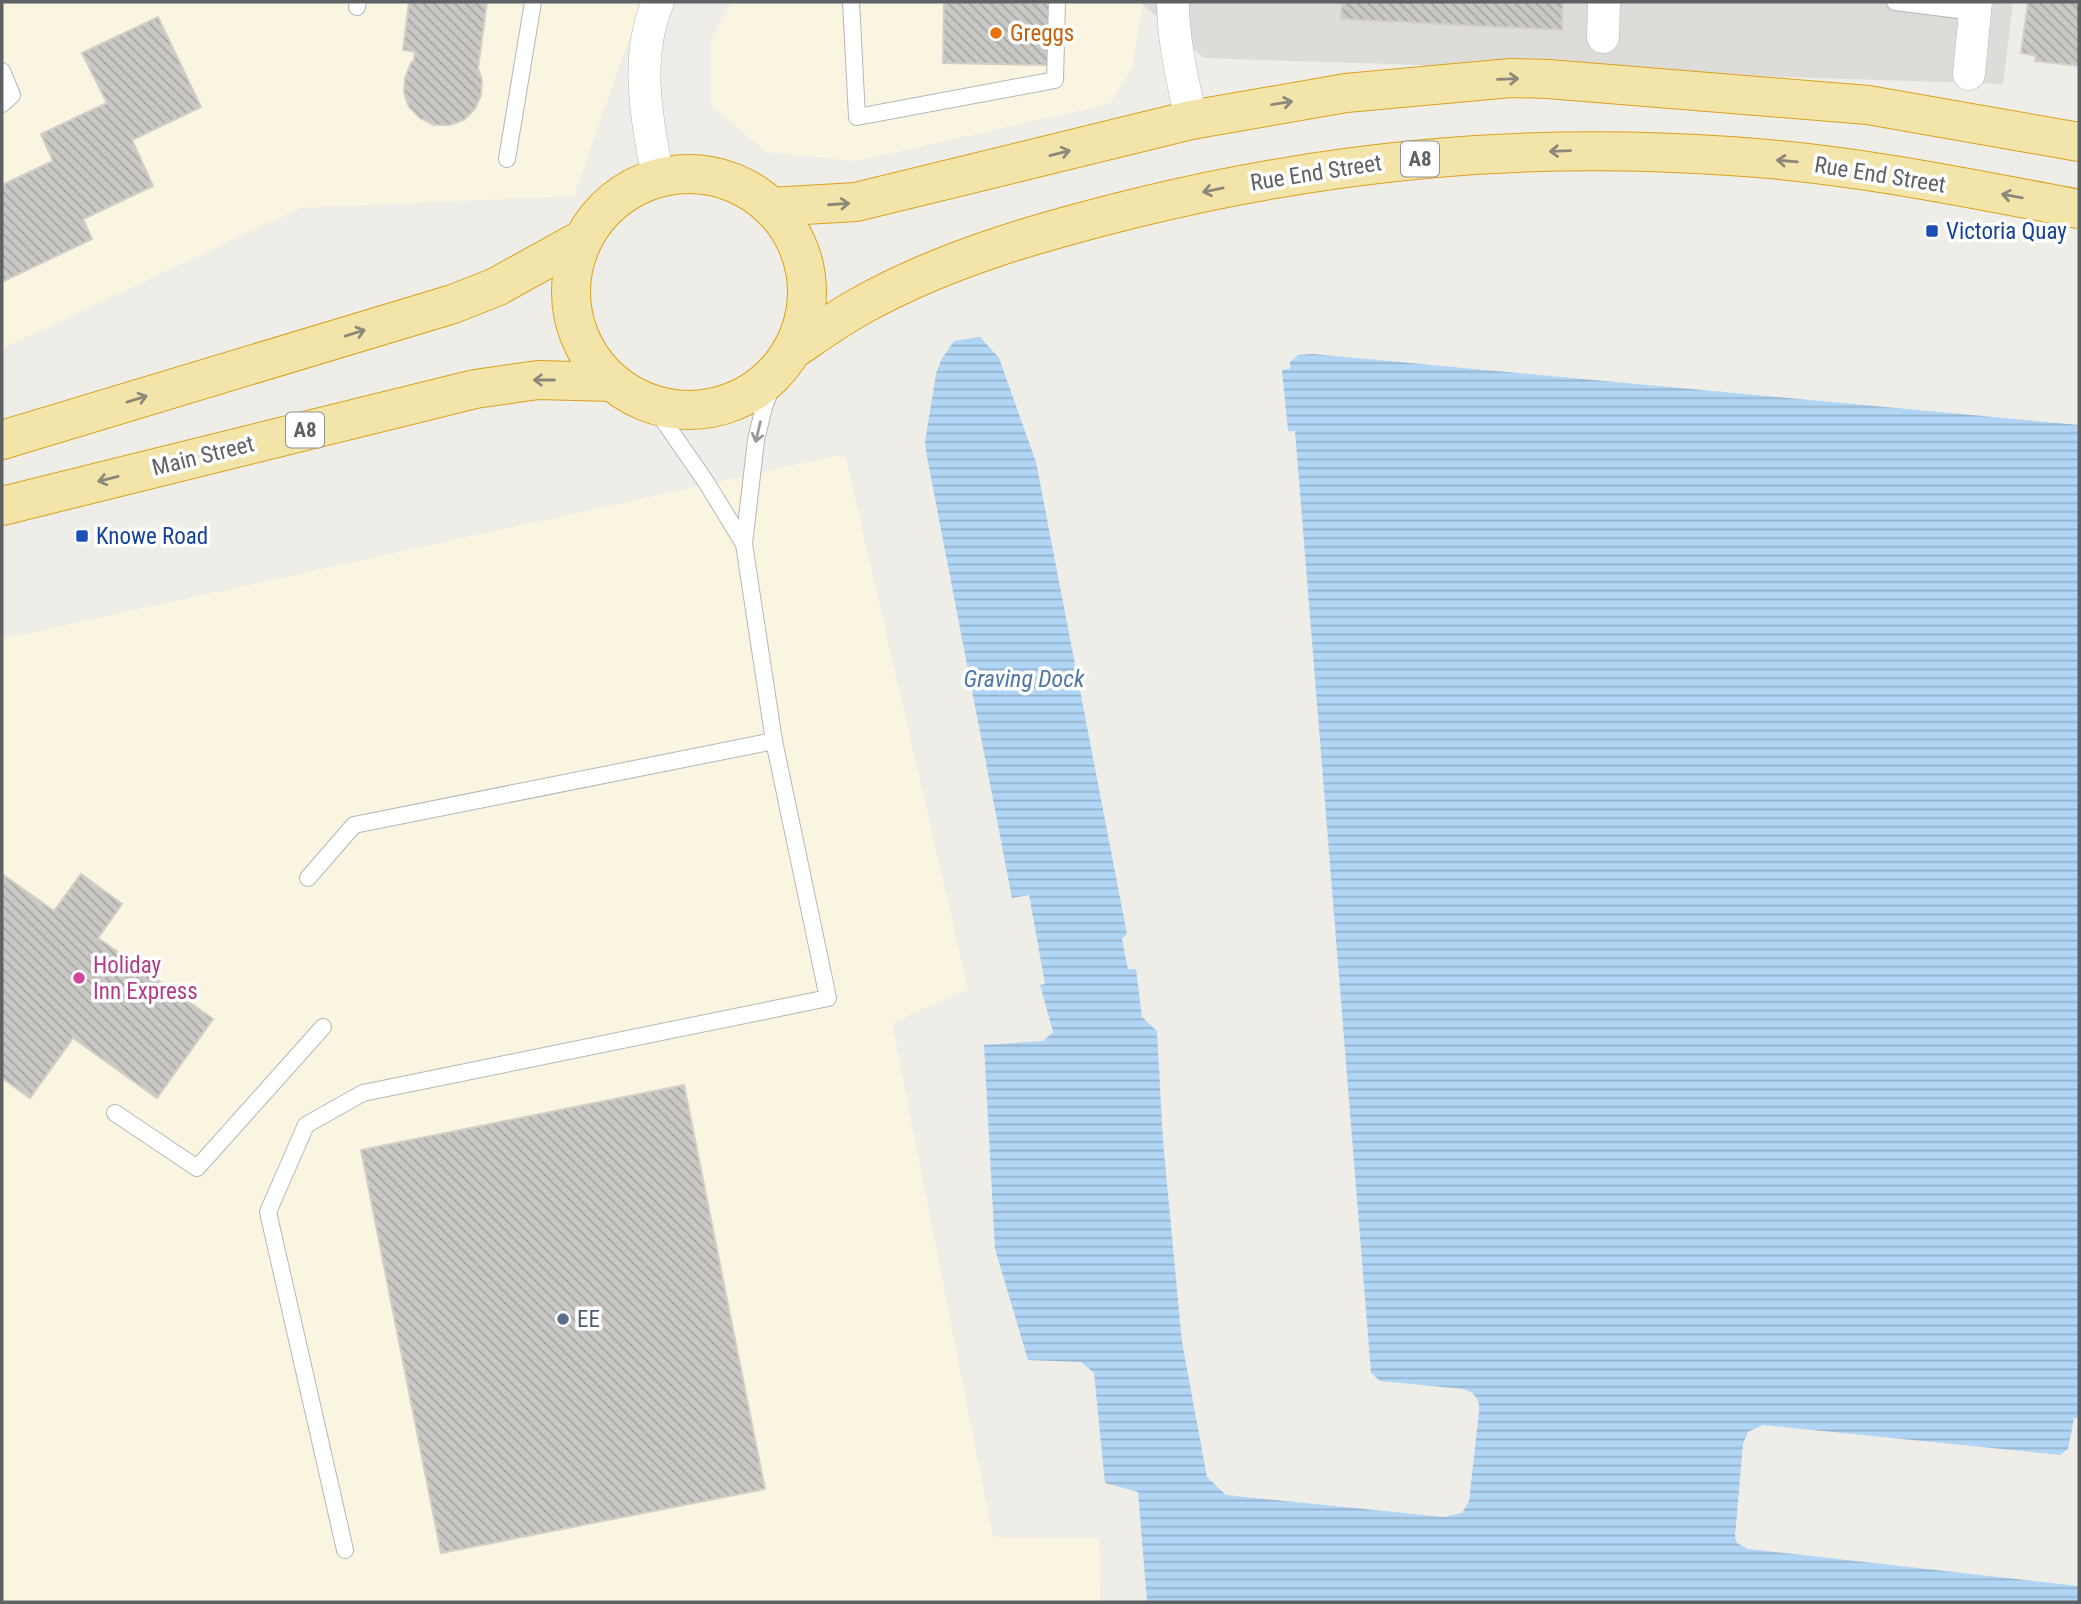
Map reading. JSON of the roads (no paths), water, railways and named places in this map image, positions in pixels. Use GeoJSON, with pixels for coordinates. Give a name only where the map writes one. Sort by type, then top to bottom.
{"type":"FeatureCollection","features":[{"type":"Feature","properties":{"kind":"highway"},"geometry":{"type":"LineString","coordinates":[[771,207],[856,202],[1191,120],[1346,93],[1478,80],[1598,82],[1868,105],[2079,142]]}},
{"type":"Feature","properties":{"kind":"highway","name":"Rue End Street"},"geometry":{"type":"LineString","coordinates":[[785,359],[844,315],[902,285],[996,248],[1050,231],[1183,197],[1327,169],[1446,156],[1590,150],[1732,156],[1874,172],[2079,209]]}},
{"type":"Feature","properties":{"kind":"highway","name":"A8"},"geometry":{"type":"LineString","coordinates":[[691,173],[713,176],[734,182],[753,192],[785,223],[804,263],[806,308],[800,330],[785,359],[761,386],[742,398],[720,406],[674,410],[631,395],[612,382],[596,365],[575,325],[571,281],[575,259],[583,239],[610,204],[628,191],[658,179],[691,173]]}},
{"type":"Feature","properties":{"kind":"highway","name":"A8"},"geometry":{"type":"LineString","coordinates":[[2,440],[453,304],[496,287],[583,239]]}},
{"type":"Feature","properties":{"kind":"highway","name":"Main Street"},"geometry":{"type":"LineString","coordinates":[[2,506],[475,389],[538,380],[612,382]]}},
{"type":"Feature","properties":{"kind":"street"},"geometry":{"type":"LineString","coordinates":[[658,2],[649,32],[644,74],[648,122],[658,179]]}},
{"type":"Feature","properties":{"kind":"street"},"geometry":{"type":"LineString","coordinates":[[1173,2],[1175,42],[1191,120]]}},
{"type":"Feature","properties":{"kind":"street"},"geometry":{"type":"LineString","coordinates":[[1602,37],[1604,2]]}},
{"type":"Feature","properties":{"kind":"street"},"geometry":{"type":"LineString","coordinates":[[1969,74],[1975,7]]}},
{"type":"Feature","properties":{"kind":"lane"},"geometry":{"type":"LineString","coordinates":[[507,159],[533,2]]}},
{"type":"Feature","properties":{"kind":"lane"},"geometry":{"type":"LineString","coordinates":[[851,2],[857,117],[1055,80],[1057,2]]}},
{"type":"Feature","properties":{"kind":"lane"},"geometry":{"type":"LineString","coordinates":[[1895,2],[1975,7]]}},
{"type":"Feature","properties":{"kind":"lane"},"geometry":{"type":"LineString","coordinates":[[2,71],[12,95],[2,104]]}},
{"type":"Feature","properties":{"kind":"lane"},"geometry":{"type":"LineString","coordinates":[[345,1550],[268,1212],[306,1125],[363,1093],[828,998],[774,741],[744,544],[756,440],[764,407],[785,359]]}},
{"type":"Feature","properties":{"kind":"lane"},"geometry":{"type":"LineString","coordinates":[[652,404],[706,482],[744,544]]}},
{"type":"Feature","properties":{"kind":"lane"},"geometry":{"type":"LineString","coordinates":[[308,878],[354,825],[774,741]]}},
{"type":"Feature","properties":{"kind":"lane"},"geometry":{"type":"LineString","coordinates":[[115,1113],[197,1168],[323,1027]]}},
{"type":"Feature","properties":{"kind":"water","name":"Graving Dock"},"geometry":{"type":"Polygon","coordinates":[[[980,337],[999,358],[1036,462],[1127,934],[1122,939],[1128,969],[1136,969],[1142,1017],[1157,1031],[1163,1141],[1182,1342],[1207,1477],[1226,1495],[1444,1517],[1462,1513],[1469,1501],[1479,1411],[1477,1400],[1473,1394],[1463,1389],[1380,1381],[1371,1373],[1295,431],[1288,431],[1282,370],[1290,369],[1290,362],[1298,355],[1313,354],[2079,425],[2079,1419],[2074,1418],[2068,1449],[2060,1455],[1763,1425],[1748,1432],[1743,1444],[1735,1537],[1737,1543],[1748,1549],[2079,1586],[2079,1602],[1147,1602],[1138,1492],[1105,1483],[1094,1373],[1081,1362],[1028,1360],[995,1249],[984,1045],[1043,1041],[1053,1032],[1040,985],[1045,984],[1029,895],[1012,898],[925,442],[936,374],[941,360],[954,341],[980,337]]]}},
{"type":"Feature","properties":{"kind":"place","name":"Greggs"},"geometry":{"type":"Point","coordinates":[996,33]}},
{"type":"Feature","properties":{"kind":"place","name":"Victoria Quay"},"geometry":{"type":"Point","coordinates":[1932,231]}},
{"type":"Feature","properties":{"kind":"place","name":"Knowe Road"},"geometry":{"type":"Point","coordinates":[82,536]}},
{"type":"Feature","properties":{"kind":"place","name":"Holiday Inn Express"},"geometry":{"type":"Point","coordinates":[79,978]}},
{"type":"Feature","properties":{"kind":"place","name":"EE"},"geometry":{"type":"Point","coordinates":[563,1319]}}]}
